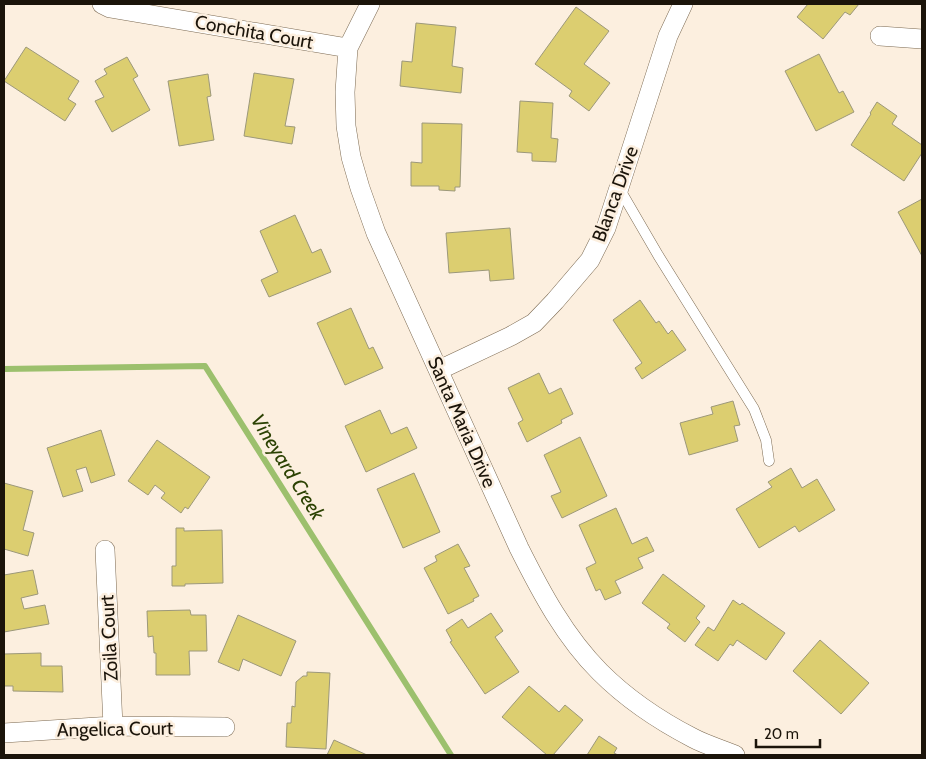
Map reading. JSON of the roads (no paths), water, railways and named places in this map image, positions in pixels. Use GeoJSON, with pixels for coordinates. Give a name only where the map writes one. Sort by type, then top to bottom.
{"type":"FeatureCollection","features":[{"type":"Feature","properties":{"kind":"street","name":"Conchita Court"},"geometry":{"type":"LineString","coordinates":[[102,4],[110,8],[348,48]]}},
{"type":"Feature","properties":{"kind":"street","name":"Santa Maria Drive"},"geometry":{"type":"LineString","coordinates":[[370,4],[348,48],[345,92],[346,126],[351,157],[376,233],[519,548],[539,587],[584,654],[616,686],[657,716],[694,739],[735,755]]}},
{"type":"Feature","properties":{"kind":"street","name":"Blanca Drive"},"geometry":{"type":"LineString","coordinates":[[438,370],[511,336],[534,323],[590,260],[606,228],[668,36],[683,4]]}},
{"type":"Feature","properties":{"kind":"street"},"geometry":{"type":"LineString","coordinates":[[880,36],[922,39]]}},
{"type":"Feature","properties":{"kind":"street","name":"Zoila Court"},"geometry":{"type":"LineString","coordinates":[[105,550],[113,726]]}},
{"type":"Feature","properties":{"kind":"street","name":"Angelica Court"},"geometry":{"type":"LineString","coordinates":[[4,733],[113,726],[225,727]]}},
{"type":"Feature","properties":{"kind":"lane"},"geometry":{"type":"LineString","coordinates":[[619,188],[658,255],[754,409],[766,440],[769,461]]}},
{"type":"Feature","properties":{"kind":"waterway","name":"Vineyard Creek"},"geometry":{"type":"LineString","coordinates":[[4,369],[205,366],[451,755]]}}]}
